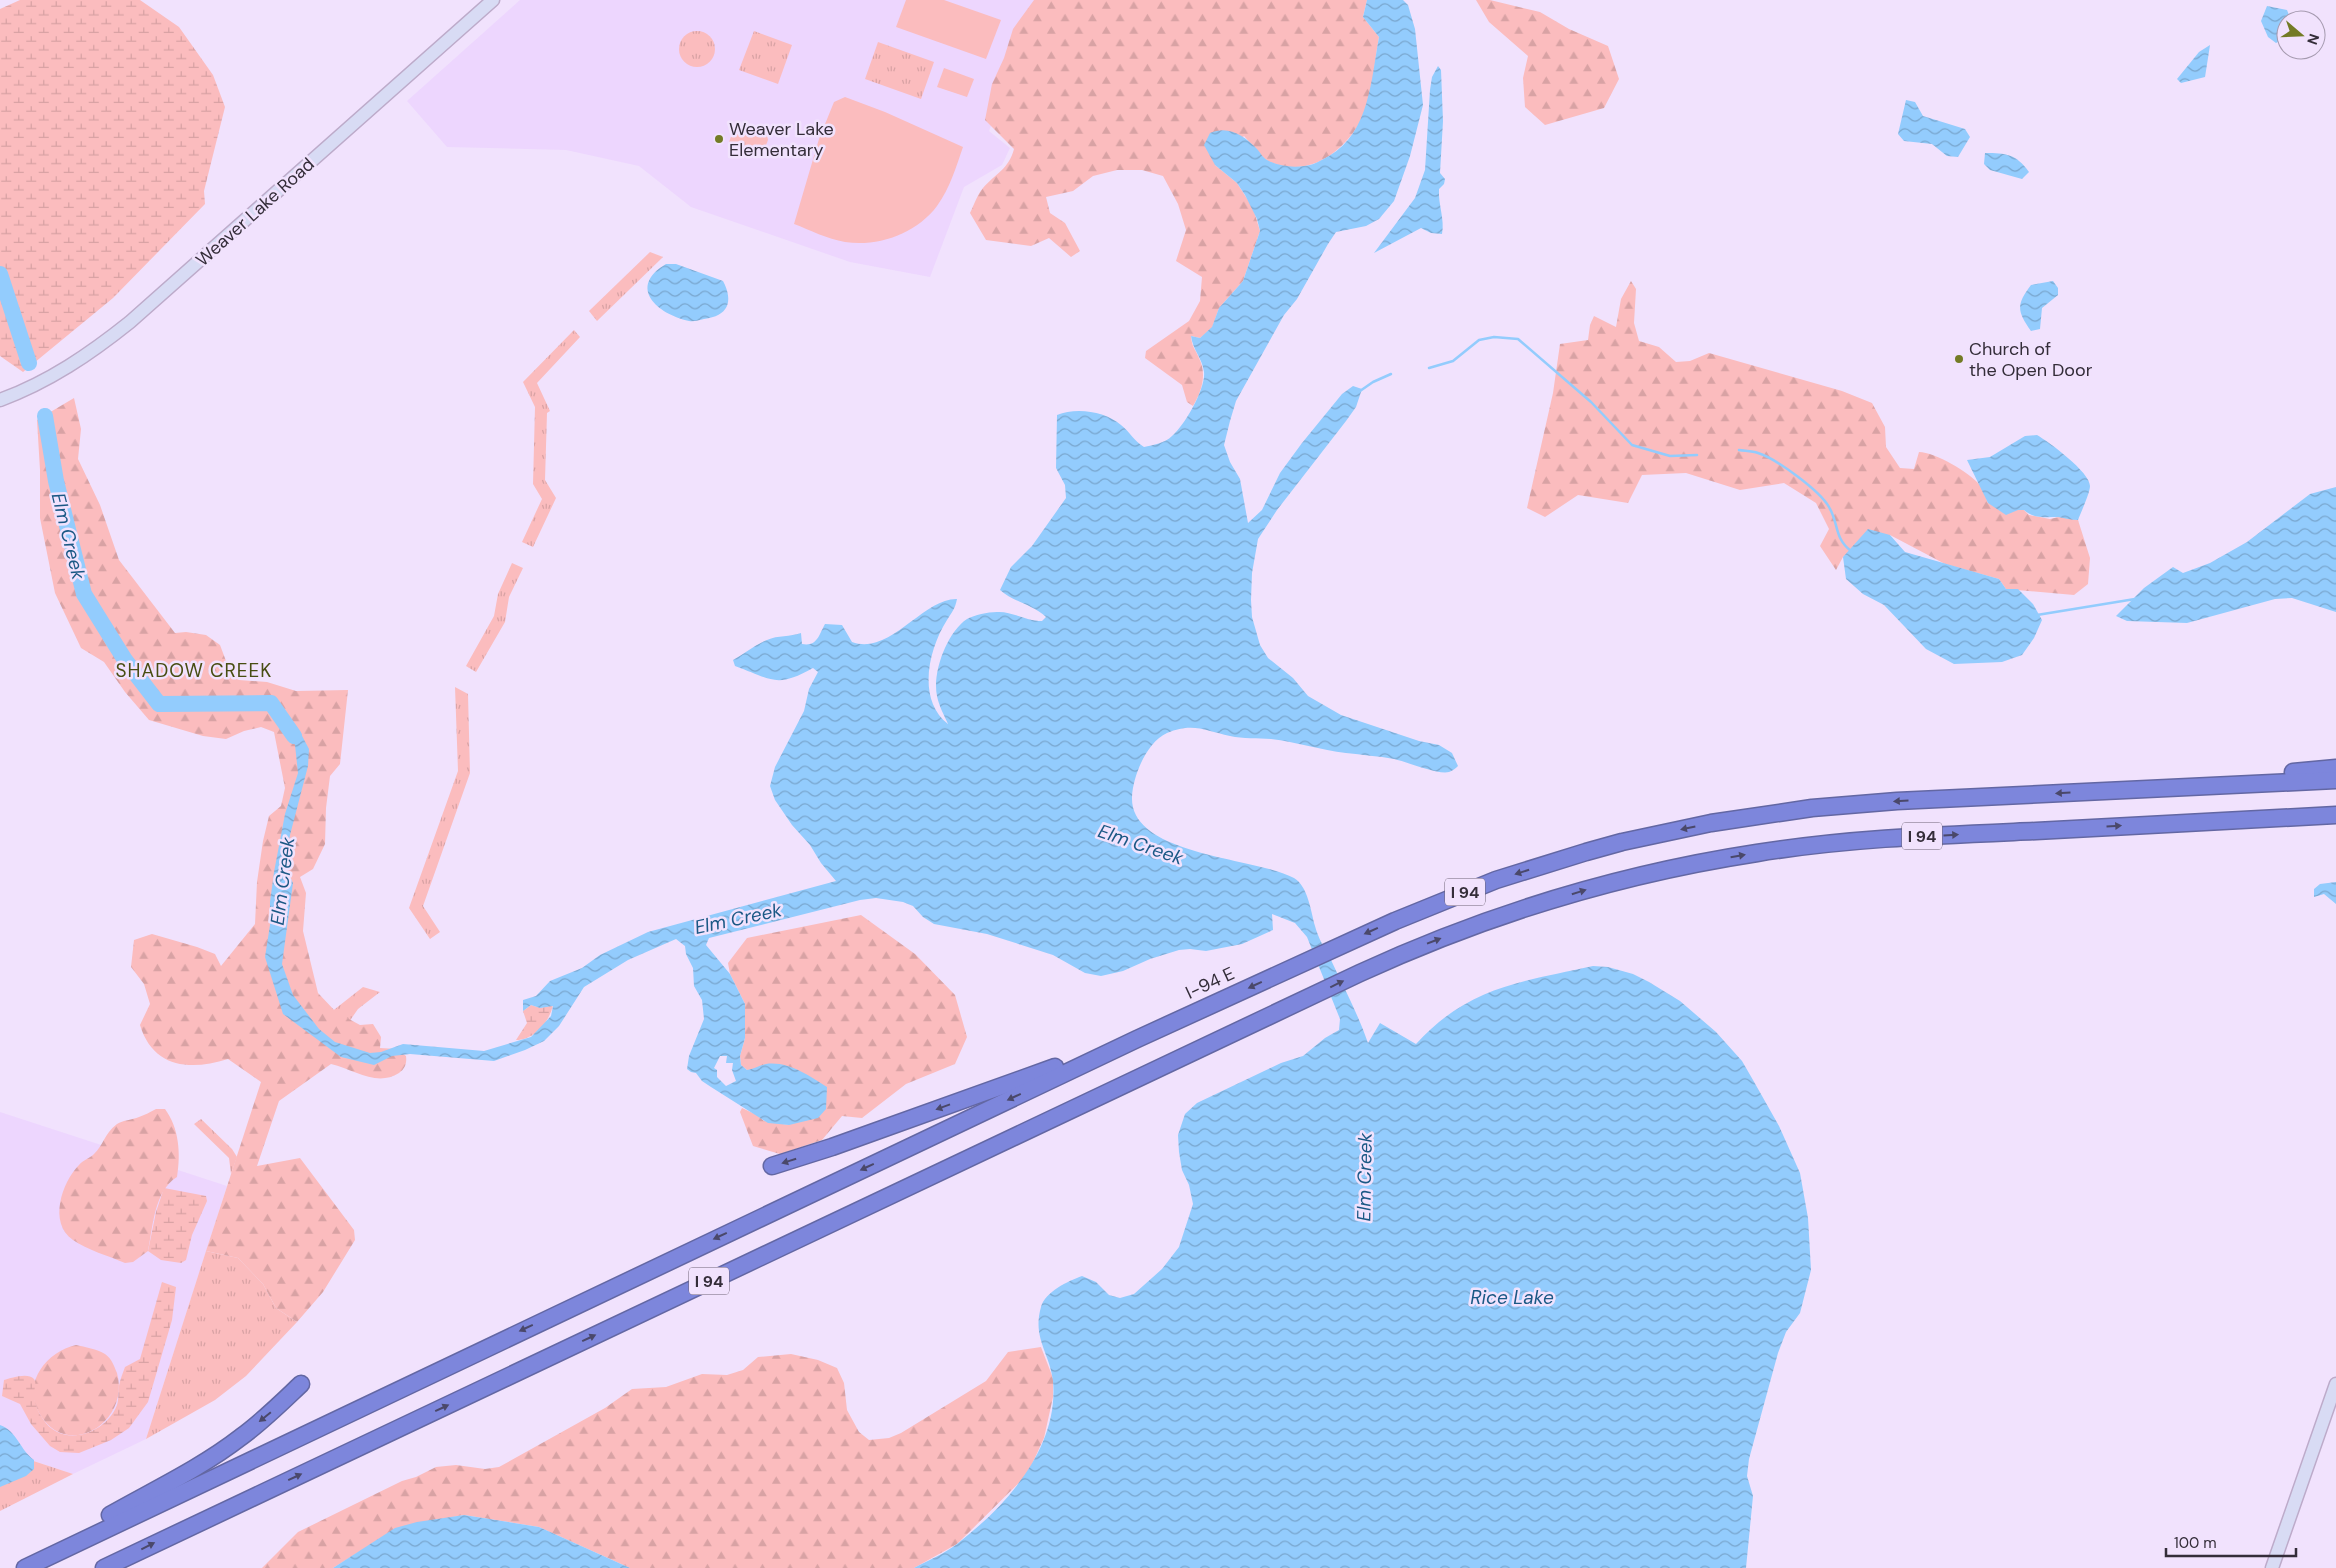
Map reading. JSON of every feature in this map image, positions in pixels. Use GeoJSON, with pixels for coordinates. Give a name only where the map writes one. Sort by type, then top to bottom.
{"type":"FeatureCollection","features":[{"type":"Feature","properties":{"kind":"highway"},"geometry":{"type":"LineString","coordinates":[[2182,787],[2248,776],[2336,768]]}},
{"type":"Feature","properties":{"kind":"highway","name":"I 94"},"geometry":{"type":"LineString","coordinates":[[2182,787],[2336,780]]}},
{"type":"Feature","properties":{"kind":"highway","name":"I-94 E"},"geometry":{"type":"LineString","coordinates":[[1137,1039],[1347,942],[1444,900],[1542,865],[1613,845],[1711,823],[1793,810],[1855,804],[2182,787]]}},
{"type":"Feature","properties":{"kind":"highway","name":"I 94"},"geometry":{"type":"LineString","coordinates":[[104,1568],[1389,959],[1479,924],[1580,891],[1647,874],[1756,852],[1838,842],[1913,836],[2336,816]]}},
{"type":"Feature","properties":{"kind":"highway"},"geometry":{"type":"LineString","coordinates":[[772,1166],[832,1147],[1137,1039]]}},
{"type":"Feature","properties":{"kind":"highway","name":"I 94"},"geometry":{"type":"LineString","coordinates":[[24,1568],[1137,1039]]}},
{"type":"Feature","properties":{"kind":"highway"},"geometry":{"type":"LineString","coordinates":[[24,1568],[214,1456],[272,1412],[301,1384]]}},
{"type":"Feature","properties":{"kind":"main road","name":"Weaver Lake Road"},"geometry":{"type":"LineString","coordinates":[[0,400],[40,383],[71,366],[130,322],[493,0]]}},
{"type":"Feature","properties":{"kind":"main road"},"geometry":{"type":"LineString","coordinates":[[2272,1568],[2336,1384]]}},
{"type":"Feature","properties":{"kind":"shaded area","name":"Weaver Lake Elementary"},"geometry":{"type":"Polygon","coordinates":[[[520,0],[1039,0],[989,131],[1010,148],[1002,165],[964,187],[930,277],[850,262],[691,207],[639,166],[566,150],[447,147],[407,101],[520,0]]]}},
{"type":"Feature","properties":{"kind":"shaded area"},"geometry":{"type":"Polygon","coordinates":[[[0,1112],[227,1186],[146,1439],[73,1474],[0,1450],[0,1112]]]}},
{"type":"Feature","properties":{"kind":"green space"},"geometry":{"type":"Polygon","coordinates":[[[20,0],[140,0],[179,27],[213,75],[225,107],[204,191],[205,204],[113,298],[23,372],[0,356],[0,9],[20,0]]]}},
{"type":"Feature","properties":{"kind":"green space"},"geometry":{"type":"Polygon","coordinates":[[[906,0],[944,0],[1001,20],[986,59],[896,27],[906,0]]]}},
{"type":"Feature","properties":{"kind":"green space"},"geometry":{"type":"Polygon","coordinates":[[[1034,0],[1367,0],[1363,17],[1379,37],[1368,103],[1358,126],[1349,138],[1326,158],[1298,167],[1283,166],[1268,161],[1258,153],[1244,136],[1215,165],[1237,183],[1253,208],[1260,231],[1243,281],[1219,308],[1212,328],[1200,338],[1191,336],[1203,370],[1201,388],[1193,406],[1187,402],[1182,385],[1145,358],[1146,351],[1189,321],[1200,301],[1202,277],[1176,261],[1186,230],[1178,204],[1163,176],[1142,170],[1117,170],[1093,176],[1073,191],[1046,197],[1050,213],[1065,223],[1080,251],[1071,257],[1049,238],[1031,246],[986,240],[970,213],[981,191],[1009,162],[1012,156],[1014,149],[985,120],[992,84],[1004,58],[1013,29],[1034,0]]]}},
{"type":"Feature","properties":{"kind":"green space"},"geometry":{"type":"Polygon","coordinates":[[[1476,0],[1490,0],[1540,12],[1569,29],[1608,46],[1619,79],[1604,108],[1545,125],[1525,107],[1523,78],[1528,56],[1489,22],[1476,0]]]}},
{"type":"Feature","properties":{"kind":"green space"},"geometry":{"type":"Polygon","coordinates":[[[697,31],[709,37],[715,49],[709,61],[697,67],[685,61],[679,49],[685,37],[697,31]]]}},
{"type":"Feature","properties":{"kind":"green space"},"geometry":{"type":"Polygon","coordinates":[[[754,31],[792,45],[778,84],[739,70],[754,31]]]}},
{"type":"Feature","properties":{"kind":"green space"},"geometry":{"type":"Polygon","coordinates":[[[878,42],[934,62],[921,99],[865,79],[878,42]]]}},
{"type":"Feature","properties":{"kind":"green space"},"geometry":{"type":"Polygon","coordinates":[[[944,68],[974,79],[967,97],[937,87],[944,68]]]}},
{"type":"Feature","properties":{"kind":"green space"},"geometry":{"type":"Polygon","coordinates":[[[845,97],[885,112],[963,147],[949,185],[937,206],[928,216],[907,231],[883,240],[858,243],[838,241],[794,224],[819,139],[834,102],[845,97]]]}},
{"type":"Feature","properties":{"kind":"green space"},"geometry":{"type":"Polygon","coordinates":[[[739,124],[767,135],[768,140],[763,153],[749,154],[733,148],[729,142],[735,126],[739,124]]]}},
{"type":"Feature","properties":{"kind":"green space"},"geometry":{"type":"Polygon","coordinates":[[[650,252],[663,257],[597,321],[589,311],[650,252]]]}},
{"type":"Feature","properties":{"kind":"green space"},"geometry":{"type":"Polygon","coordinates":[[[1631,281],[1636,289],[1634,323],[1639,341],[1659,347],[1676,362],[1690,361],[1709,353],[1842,391],[1872,403],[1885,427],[1886,447],[1900,468],[1914,469],[1919,452],[1934,455],[1952,464],[1975,480],[1983,489],[1988,503],[2024,510],[2029,515],[2050,519],[2059,517],[2078,520],[2090,558],[2088,584],[2074,595],[2006,589],[1999,579],[1945,564],[1890,535],[1843,557],[1836,570],[1820,546],[1829,529],[1816,503],[1784,483],[1740,490],[1686,473],[1642,475],[1628,503],[1578,495],[1545,517],[1527,508],[1553,393],[1560,344],[1588,340],[1590,325],[1594,316],[1616,327],[1621,299],[1631,281]]]}},
{"type":"Feature","properties":{"kind":"green space"},"geometry":{"type":"Polygon","coordinates":[[[574,330],[580,337],[537,383],[550,411],[547,413],[545,480],[556,498],[533,547],[522,542],[542,499],[533,484],[535,407],[523,382],[574,330]]]}},
{"type":"Feature","properties":{"kind":"green space"},"geometry":{"type":"Polygon","coordinates":[[[74,398],[81,429],[78,459],[100,505],[119,560],[175,633],[186,632],[206,635],[220,645],[229,669],[239,680],[267,682],[296,691],[348,690],[340,764],[330,776],[326,808],[325,844],[313,869],[300,877],[306,893],[303,931],[318,993],[336,1012],[360,1025],[373,1024],[381,1037],[380,1048],[397,1049],[406,1056],[406,1061],[404,1068],[399,1073],[391,1077],[382,1078],[366,1076],[331,1064],[279,1101],[257,1166],[300,1158],[354,1230],[355,1240],[323,1292],[297,1322],[276,1308],[263,1284],[238,1258],[206,1251],[261,1082],[228,1059],[214,1063],[187,1065],[175,1063],[164,1058],[154,1050],[146,1039],[140,1025],[150,1004],[144,984],[131,967],[134,940],[152,934],[215,954],[221,966],[255,924],[257,882],[263,841],[269,816],[281,806],[285,788],[274,732],[261,727],[244,731],[226,739],[203,736],[149,720],[125,692],[104,662],[81,648],[55,593],[40,518],[37,420],[74,398]]]}},
{"type":"Feature","properties":{"kind":"green space"},"geometry":{"type":"Polygon","coordinates":[[[512,563],[523,568],[509,597],[505,622],[476,672],[466,666],[494,616],[498,594],[512,563]]]}},
{"type":"Feature","properties":{"kind":"green space"},"geometry":{"type":"Polygon","coordinates":[[[455,687],[468,694],[470,773],[423,906],[440,932],[430,939],[409,908],[458,771],[455,687]]]}},
{"type":"Feature","properties":{"kind":"green space"},"geometry":{"type":"Polygon","coordinates":[[[861,915],[915,954],[955,995],[967,1037],[955,1064],[906,1084],[862,1118],[842,1116],[822,1140],[780,1154],[753,1146],[740,1112],[742,1108],[757,1115],[764,1121],[789,1125],[757,1069],[747,1070],[741,1065],[740,1056],[745,1038],[745,1004],[730,974],[728,963],[747,938],[861,915]]]}},
{"type":"Feature","properties":{"kind":"green space"},"geometry":{"type":"Polygon","coordinates":[[[363,987],[380,992],[358,1009],[335,1042],[316,1024],[363,987]]]}},
{"type":"Feature","properties":{"kind":"green space"},"geometry":{"type":"Polygon","coordinates":[[[531,1005],[540,1008],[553,1005],[548,1018],[535,1034],[516,1040],[527,1023],[523,1011],[531,1005]]]}},
{"type":"Feature","properties":{"kind":"green space"},"geometry":{"type":"Polygon","coordinates":[[[156,1109],[165,1109],[170,1116],[176,1133],[179,1150],[177,1177],[169,1183],[159,1200],[148,1251],[133,1262],[125,1263],[79,1244],[65,1233],[59,1213],[60,1202],[67,1182],[73,1172],[81,1163],[97,1151],[106,1136],[117,1124],[156,1109]]]}},
{"type":"Feature","properties":{"kind":"green space"},"geometry":{"type":"Polygon","coordinates":[[[201,1119],[232,1149],[237,1157],[231,1174],[229,1158],[194,1124],[201,1119]]]}},
{"type":"Feature","properties":{"kind":"green space"},"geometry":{"type":"Polygon","coordinates":[[[164,1188],[206,1196],[207,1201],[192,1235],[186,1260],[181,1263],[161,1260],[148,1251],[156,1212],[164,1188]]]}},
{"type":"Feature","properties":{"kind":"green space"},"geometry":{"type":"Polygon","coordinates":[[[206,1251],[238,1258],[263,1284],[276,1308],[297,1322],[246,1376],[215,1400],[146,1439],[206,1251]]]}},
{"type":"Feature","properties":{"kind":"green space"},"geometry":{"type":"Polygon","coordinates":[[[162,1282],[176,1287],[172,1320],[148,1402],[129,1428],[111,1440],[79,1453],[60,1452],[50,1446],[31,1424],[20,1404],[2,1396],[4,1380],[24,1376],[34,1379],[34,1397],[39,1413],[51,1428],[61,1434],[83,1434],[94,1430],[103,1424],[117,1405],[119,1383],[125,1367],[140,1359],[162,1282]]]}},
{"type":"Feature","properties":{"kind":"green space"},"geometry":{"type":"Polygon","coordinates":[[[76,1345],[91,1348],[105,1354],[109,1358],[117,1373],[119,1391],[114,1407],[105,1421],[93,1430],[79,1435],[64,1434],[50,1426],[38,1411],[34,1400],[34,1389],[40,1369],[56,1354],[76,1345]]]}},
{"type":"Feature","properties":{"kind":"green space"},"geometry":{"type":"Polygon","coordinates":[[[1041,1347],[1053,1378],[1053,1397],[1044,1438],[1027,1475],[957,1544],[914,1568],[630,1568],[539,1527],[464,1515],[442,1519],[357,1553],[333,1568],[262,1568],[298,1532],[402,1481],[416,1477],[436,1467],[456,1465],[485,1469],[499,1467],[605,1408],[632,1389],[666,1387],[702,1374],[727,1375],[743,1370],[758,1357],[791,1354],[818,1360],[837,1368],[844,1383],[847,1410],[859,1432],[869,1440],[889,1438],[901,1433],[986,1381],[1008,1352],[1041,1347]]]}},
{"type":"Feature","properties":{"kind":"green space"},"geometry":{"type":"Polygon","coordinates":[[[0,1450],[73,1474],[0,1511],[0,1450]]]}},
{"type":"Feature","properties":{"kind":"water","name":"Rice Lake"},"geometry":{"type":"Polygon","coordinates":[[[1367,0],[1403,0],[1408,5],[1415,29],[1423,105],[1410,156],[1394,201],[1379,219],[1366,226],[1336,232],[1328,244],[1297,299],[1284,315],[1236,401],[1224,445],[1230,462],[1240,479],[1248,523],[1262,510],[1280,473],[1342,394],[1353,386],[1362,389],[1356,407],[1277,510],[1258,539],[1252,573],[1252,617],[1260,645],[1268,658],[1293,678],[1308,696],[1341,715],[1419,741],[1439,745],[1452,753],[1458,766],[1449,772],[1438,772],[1388,758],[1337,752],[1280,740],[1235,737],[1199,728],[1184,728],[1160,737],[1147,751],[1138,769],[1132,797],[1137,817],[1151,832],[1172,843],[1198,852],[1276,871],[1299,882],[1306,893],[1318,935],[1351,1001],[1368,1043],[1380,1023],[1416,1044],[1436,1025],[1476,998],[1519,982],[1593,966],[1608,967],[1633,974],[1680,1001],[1716,1032],[1742,1061],[1779,1126],[1800,1173],[1808,1218],[1811,1270],[1800,1313],[1786,1332],[1778,1353],[1749,1459],[1747,1476],[1753,1496],[1746,1568],[914,1568],[952,1548],[976,1529],[1011,1493],[1026,1473],[1038,1452],[1048,1429],[1053,1406],[1053,1381],[1039,1328],[1041,1307],[1047,1297],[1064,1284],[1082,1276],[1096,1282],[1109,1295],[1120,1298],[1134,1294],[1162,1269],[1179,1247],[1193,1204],[1189,1185],[1182,1170],[1179,1152],[1178,1135],[1185,1114],[1197,1103],[1281,1063],[1303,1056],[1325,1038],[1339,1030],[1340,1019],[1307,937],[1295,923],[1272,914],[1273,930],[1242,944],[1206,951],[1179,950],[1150,959],[1123,971],[1101,976],[1085,973],[1053,955],[987,934],[934,924],[923,917],[913,906],[903,902],[876,898],[860,900],[709,938],[706,945],[730,974],[745,1004],[745,1038],[740,1056],[741,1065],[747,1070],[766,1064],[791,1067],[827,1087],[826,1109],[818,1118],[789,1125],[768,1123],[702,1081],[696,1073],[687,1069],[689,1056],[704,1019],[702,1000],[694,986],[693,968],[686,954],[685,946],[676,939],[628,960],[584,987],[559,1026],[544,1041],[525,1050],[494,1061],[410,1054],[392,1056],[374,1065],[341,1057],[283,1014],[265,957],[270,925],[270,902],[274,872],[285,814],[298,773],[295,745],[280,720],[284,715],[300,732],[309,749],[308,766],[290,835],[285,867],[293,883],[282,964],[293,995],[319,1029],[335,1042],[370,1053],[381,1052],[403,1044],[484,1051],[531,1037],[551,1016],[553,1006],[540,1008],[531,1005],[523,1011],[523,1000],[536,996],[550,981],[582,968],[600,955],[648,932],[836,881],[821,863],[810,845],[792,825],[775,800],[770,786],[775,767],[804,711],[809,689],[818,672],[813,668],[790,678],[774,680],[735,666],[733,660],[775,637],[801,633],[802,644],[811,644],[817,639],[825,624],[842,625],[852,642],[866,644],[880,641],[932,607],[944,601],[957,599],[940,632],[931,660],[929,674],[932,702],[938,714],[948,724],[937,696],[937,676],[947,643],[960,625],[967,619],[993,612],[1008,613],[1036,621],[1042,621],[1046,617],[1000,590],[1011,567],[1032,546],[1066,498],[1065,485],[1056,468],[1057,415],[1081,411],[1107,416],[1121,425],[1144,447],[1162,442],[1172,436],[1183,424],[1194,406],[1202,387],[1204,372],[1191,336],[1200,338],[1212,327],[1219,308],[1243,281],[1260,231],[1257,219],[1245,195],[1237,183],[1215,165],[1204,145],[1210,133],[1223,130],[1235,133],[1252,144],[1267,160],[1290,167],[1314,164],[1343,146],[1361,119],[1370,87],[1379,37],[1363,17],[1367,0]],[[720,1056],[714,1068],[717,1070],[717,1077],[726,1086],[736,1081],[732,1070],[733,1063],[726,1063],[727,1056],[720,1056]]]}},
{"type":"Feature","properties":{"kind":"water"},"geometry":{"type":"Polygon","coordinates":[[[2267,6],[2287,10],[2276,10],[2276,43],[2268,37],[2261,21],[2267,6]]]}},
{"type":"Feature","properties":{"kind":"water"},"geometry":{"type":"Polygon","coordinates":[[[2210,45],[2205,77],[2181,83],[2177,79],[2199,52],[2210,45]]]}},
{"type":"Feature","properties":{"kind":"water"},"geometry":{"type":"Polygon","coordinates":[[[1438,66],[1441,70],[1443,121],[1440,173],[1445,179],[1444,184],[1439,189],[1443,223],[1442,234],[1431,233],[1421,228],[1374,253],[1415,198],[1425,170],[1430,90],[1432,77],[1438,66]]]}},
{"type":"Feature","properties":{"kind":"water"},"geometry":{"type":"Polygon","coordinates":[[[1906,100],[1915,102],[1923,116],[1965,129],[1970,137],[1958,157],[1947,156],[1932,144],[1904,141],[1898,134],[1906,100]]]}},
{"type":"Feature","properties":{"kind":"water"},"geometry":{"type":"Polygon","coordinates":[[[1985,153],[2005,154],[2015,158],[2029,172],[2022,179],[1990,170],[1984,164],[1985,153]]]}},
{"type":"Feature","properties":{"kind":"water"},"geometry":{"type":"Polygon","coordinates":[[[666,264],[676,264],[723,281],[728,295],[727,307],[719,315],[691,321],[677,317],[657,306],[648,290],[649,282],[654,273],[666,264]]]}},
{"type":"Feature","properties":{"kind":"water"},"geometry":{"type":"Polygon","coordinates":[[[2053,281],[2058,288],[2058,295],[2042,308],[2040,329],[2031,331],[2021,313],[2020,308],[2023,298],[2031,285],[2053,281]]]}},
{"type":"Feature","properties":{"kind":"water"},"geometry":{"type":"Polygon","coordinates":[[[2037,435],[2068,458],[2088,480],[2090,489],[2078,520],[2036,516],[2024,510],[2018,510],[2006,515],[1988,503],[1967,460],[1990,457],[2025,436],[2037,435]]]}},
{"type":"Feature","properties":{"kind":"water"},"geometry":{"type":"Polygon","coordinates":[[[2336,487],[2336,612],[2292,598],[2275,599],[2187,623],[2127,621],[2116,616],[2144,588],[2173,567],[2183,573],[2210,563],[2247,542],[2310,494],[2336,487]]]}},
{"type":"Feature","properties":{"kind":"water"},"geometry":{"type":"Polygon","coordinates":[[[1868,529],[1890,535],[1905,552],[1999,579],[2006,589],[2018,589],[2033,604],[2042,620],[2034,638],[2022,655],[2002,662],[1954,664],[1926,649],[1884,605],[1863,594],[1846,579],[1843,557],[1868,529]]]}},
{"type":"Feature","properties":{"kind":"water"},"geometry":{"type":"Polygon","coordinates":[[[2336,882],[2336,904],[2324,894],[2314,897],[2314,889],[2320,884],[2336,882]]]}},
{"type":"Feature","properties":{"kind":"water"},"geometry":{"type":"Polygon","coordinates":[[[0,1425],[15,1436],[34,1460],[34,1469],[26,1476],[0,1487],[0,1425]]]}},
{"type":"Feature","properties":{"kind":"water"},"geometry":{"type":"Polygon","coordinates":[[[464,1515],[539,1527],[630,1568],[333,1568],[395,1528],[417,1522],[464,1515]]]}},
{"type":"Feature","properties":{"kind":"waterway","name":"Elm Creek"},"geometry":{"type":"LineString","coordinates":[[0,274],[29,363]]}},
{"type":"Feature","properties":{"kind":"waterway"},"geometry":{"type":"LineString","coordinates":[[1429,368],[1453,361],[1479,340],[1494,337],[1518,339],[1591,402],[1632,445],[1670,456],[1697,455]]}},
{"type":"Feature","properties":{"kind":"waterway"},"geometry":{"type":"LineString","coordinates":[[1360,391],[1373,382],[1391,374]]}},
{"type":"Feature","properties":{"kind":"waterway","name":"Elm Creek"},"geometry":{"type":"LineString","coordinates":[[45,416],[56,481],[84,594],[125,660],[159,704],[271,703],[294,736]]}},
{"type":"Feature","properties":{"kind":"waterway"},"geometry":{"type":"LineString","coordinates":[[1739,450],[1756,452],[1766,456],[1808,484],[1829,507],[1839,536],[1851,551]]}},
{"type":"Feature","properties":{"kind":"waterway"},"geometry":{"type":"LineString","coordinates":[[2037,615],[2135,599]]}},
{"type":"Feature","properties":{"kind":"place","name":"Weaver Lake Elementary"},"geometry":{"type":"Point","coordinates":[719,139]}},
{"type":"Feature","properties":{"kind":"place","name":"Church of the Open Door"},"geometry":{"type":"Point","coordinates":[1959,359]}},
{"type":"Feature","properties":{"kind":"district","name":"SHADOW CREEK"},"geometry":{"type":"Point","coordinates":[194,670]}}]}
